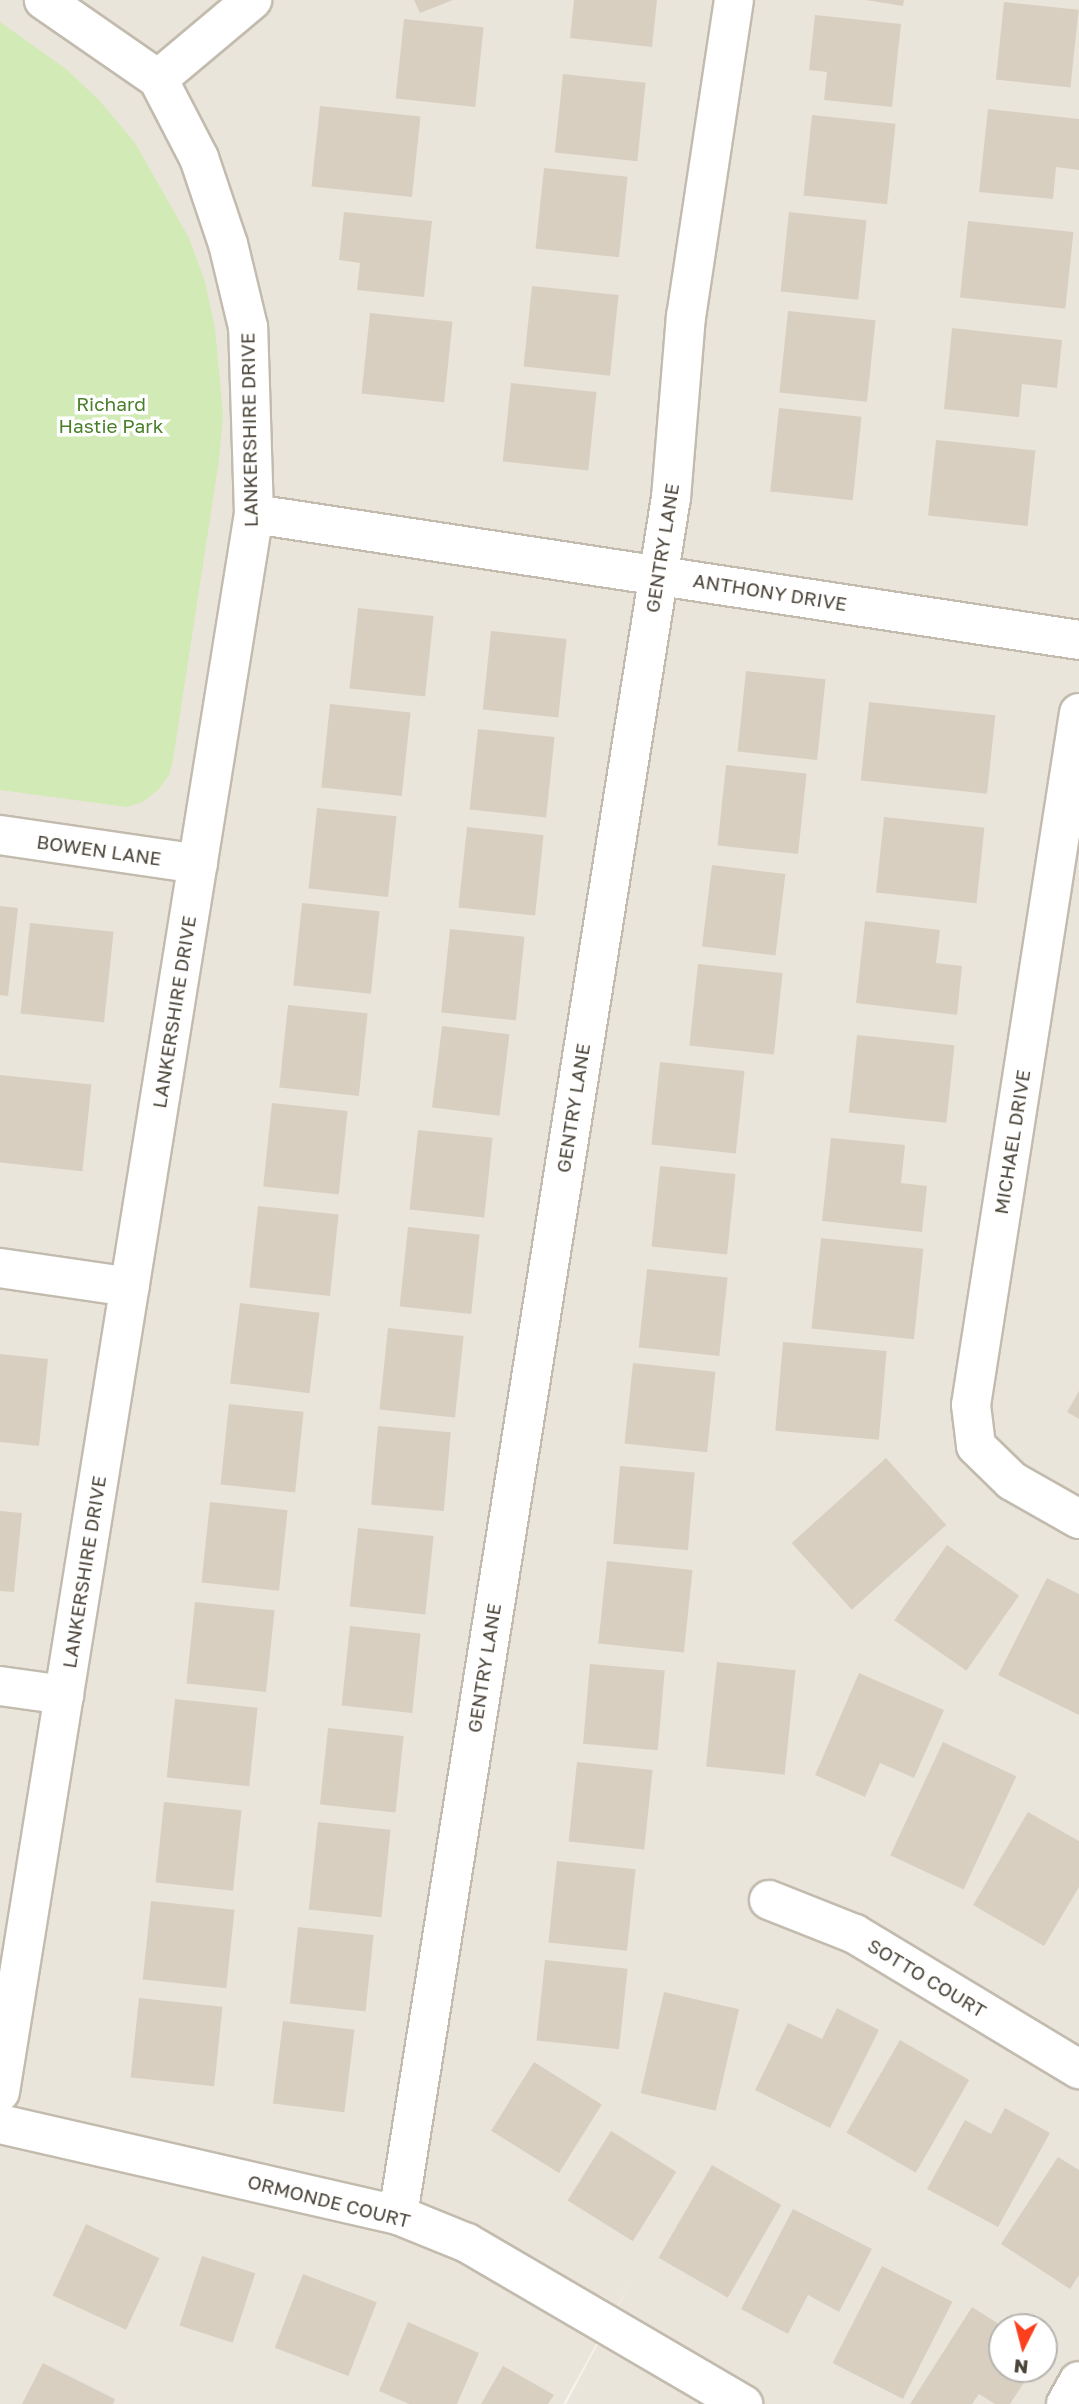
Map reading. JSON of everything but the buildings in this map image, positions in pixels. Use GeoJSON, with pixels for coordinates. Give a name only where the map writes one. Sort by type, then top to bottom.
{"type":"FeatureCollection","features":[{"type":"Feature","properties":{"kind":"street","name":"LANKERSHIRE DRIVE"},"geometry":{"type":"LineString","coordinates":[[0,2092],[254,514],[248,327],[228,244],[199,158],[158,79],[44,0]]}},
{"type":"Feature","properties":{"kind":"street"},"geometry":{"type":"LineString","coordinates":[[158,79],[252,0]]}},
{"type":"Feature","properties":{"kind":"street","name":"GENTRY LANE"},"geometry":{"type":"LineString","coordinates":[[398,2215],[671,498],[686,317],[734,0]]}},
{"type":"Feature","properties":{"kind":"street","name":"ANTHONY DRIVE"},"geometry":{"type":"LineString","coordinates":[[254,514],[1079,640]]}},
{"type":"Feature","properties":{"kind":"street","name":"MICHAEL DRIVE"},"geometry":{"type":"LineString","coordinates":[[1079,713],[971,1405],[976,1446],[1012,1481],[1079,1519]]}},
{"type":"Feature","properties":{"kind":"street","name":"BOWEN LANE"},"geometry":{"type":"LineString","coordinates":[[0,835],[198,864]]}},
{"type":"Feature","properties":{"kind":"street"},"geometry":{"type":"LineString","coordinates":[[0,1268],[130,1287]]}},
{"type":"Feature","properties":{"kind":"street"},"geometry":{"type":"LineString","coordinates":[[0,1686],[64,1695]]}},
{"type":"Feature","properties":{"kind":"street","name":"SOTTO COURT"},"geometry":{"type":"LineString","coordinates":[[769,1900],[855,1934],[1079,2069]]}},
{"type":"Feature","properties":{"kind":"street","name":"ORMONDE COURT"},"geometry":{"type":"LineString","coordinates":[[0,2124],[398,2215],[467,2243],[743,2404]]}},
{"type":"Feature","properties":{"kind":"street"},"geometry":{"type":"LineString","coordinates":[[1066,2404],[1079,2381]]}},
{"type":"Feature","properties":{"kind":"shaded area"},"geometry":{"type":"Polygon","coordinates":[[[0,0],[1079,0],[1079,2404],[566,2404],[634,2276],[563,2404],[0,2404],[0,0]]]}},
{"type":"Feature","properties":{"kind":"green space","name":"Richard Hastie Park"},"geometry":{"type":"Polygon","coordinates":[[[0,22],[66,69],[100,101],[135,143],[189,238],[205,282],[215,328],[223,415],[219,460],[173,760],[169,775],[159,789],[143,802],[127,807],[0,790],[0,22]]]}}]}
